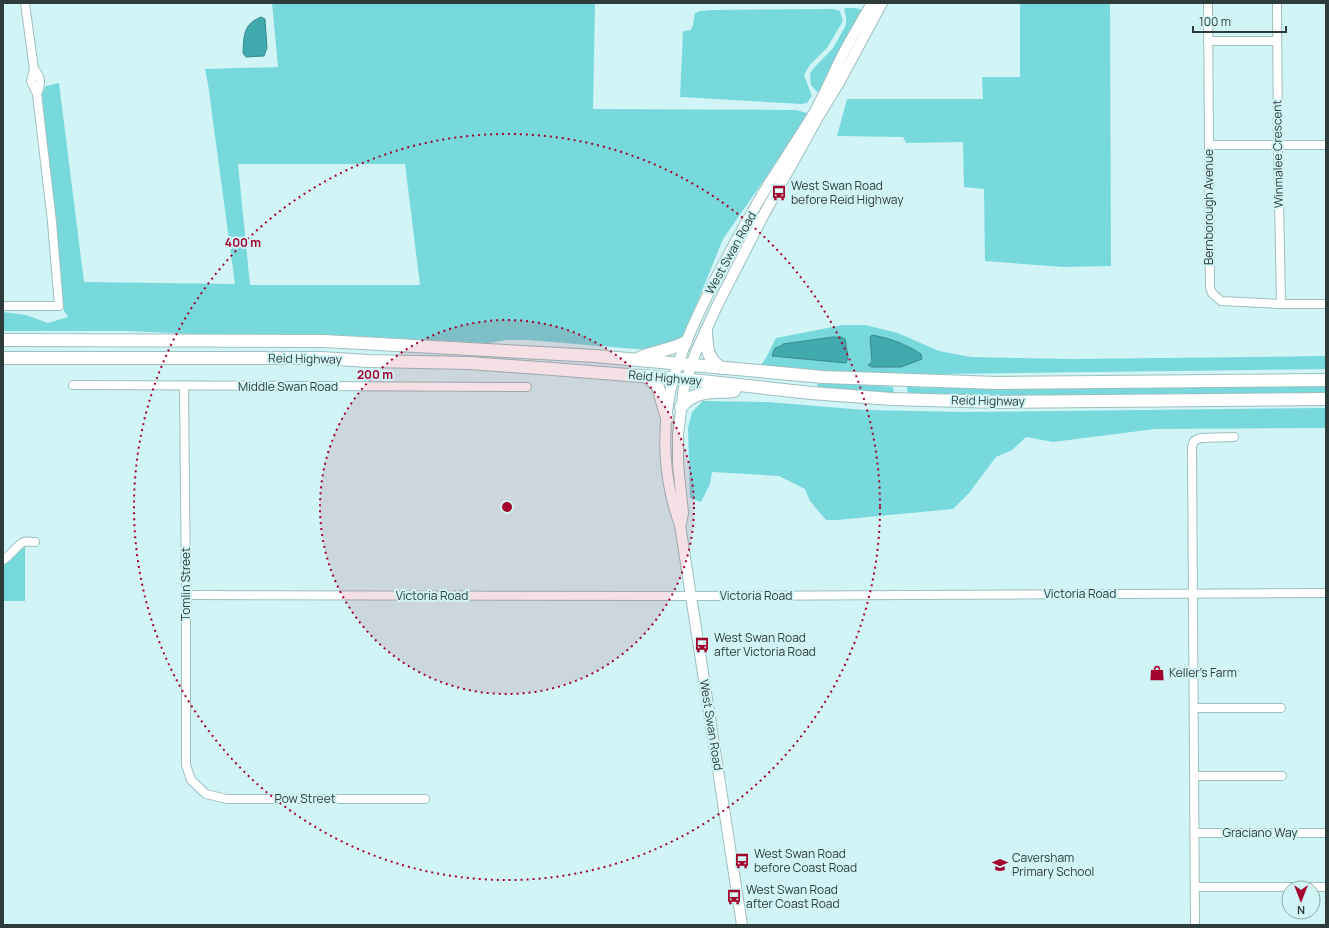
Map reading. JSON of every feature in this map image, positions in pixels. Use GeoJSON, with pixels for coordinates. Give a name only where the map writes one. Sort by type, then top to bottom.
{"type":"FeatureCollection","features":[{"type":"Feature","properties":{"kind":"highway"},"geometry":{"type":"LineString","coordinates":[[706,331],[709,354],[713,362],[721,368]]}},
{"type":"Feature","properties":{"kind":"highway","name":"Reid Highway"},"geometry":{"type":"LineString","coordinates":[[3,340],[324,341],[510,350],[636,359],[823,377],[998,383],[1326,380]]}},
{"type":"Feature","properties":{"kind":"highway"},"geometry":{"type":"LineString","coordinates":[[636,359],[651,353],[673,349],[686,342]]}},
{"type":"Feature","properties":{"kind":"highway","name":"Reid Highway"},"geometry":{"type":"LineString","coordinates":[[3,358],[321,358],[368,361],[469,363],[647,376],[811,393],[877,398],[998,402],[1326,399]]}},
{"type":"Feature","properties":{"kind":"highway"},"geometry":{"type":"LineString","coordinates":[[3,362],[39,359]]}},
{"type":"Feature","properties":{"kind":"highway"},"geometry":{"type":"LineString","coordinates":[[647,376],[658,387],[667,418]]}},
{"type":"Feature","properties":{"kind":"highway"},"geometry":{"type":"LineString","coordinates":[[681,407],[687,400],[698,394],[720,391],[733,392],[749,387]]}},
{"type":"Feature","properties":{"kind":"main road","name":"West Swan Road"},"geometry":{"type":"LineString","coordinates":[[742,925],[680,525],[668,476],[665,444],[667,418],[671,390],[686,342],[724,263],[770,182],[812,116],[845,50],[872,3]]}},
{"type":"Feature","properties":{"kind":"main road","name":"West Swan Road"},"geometry":{"type":"LineString","coordinates":[[680,525],[683,513],[678,476],[677,446],[681,407],[686,380],[717,306],[763,216],[840,81],[882,3]]}},
{"type":"Feature","properties":{"kind":"street"},"geometry":{"type":"LineString","coordinates":[[3,306],[59,306],[52,222],[37,94],[31,81],[34,69],[25,3]]}},
{"type":"Feature","properties":{"kind":"street","name":"Bernborough Avenue"},"geometry":{"type":"LineString","coordinates":[[1208,3],[1210,287],[1212,293],[1221,301],[1281,304],[1326,304]]}},
{"type":"Feature","properties":{"kind":"street","name":"Winmalee Crescent"},"geometry":{"type":"LineString","coordinates":[[1277,3],[1281,304]]}},
{"type":"Feature","properties":{"kind":"street"},"geometry":{"type":"LineString","coordinates":[[1208,41],[1277,42]]}},
{"type":"Feature","properties":{"kind":"street"},"geometry":{"type":"LineString","coordinates":[[1209,145],[1326,144]]}},
{"type":"Feature","properties":{"kind":"street","name":"Middle Swan Road"},"geometry":{"type":"LineString","coordinates":[[73,385],[527,387]]}},
{"type":"Feature","properties":{"kind":"street","name":"Tomlin Street"},"geometry":{"type":"LineString","coordinates":[[184,386],[186,765],[191,780]]}},
{"type":"Feature","properties":{"kind":"street"},"geometry":{"type":"LineString","coordinates":[[1195,925],[1192,447],[1194,441],[1200,438],[1234,437]]}},
{"type":"Feature","properties":{"kind":"street"},"geometry":{"type":"LineString","coordinates":[[3,560],[20,544],[24,542],[35,542]]}},
{"type":"Feature","properties":{"kind":"street","name":"Victoria Road"},"geometry":{"type":"LineString","coordinates":[[186,596],[690,596],[1326,593]]}},
{"type":"Feature","properties":{"kind":"street"},"geometry":{"type":"LineString","coordinates":[[1194,708],[1281,708]]}},
{"type":"Feature","properties":{"kind":"street"},"geometry":{"type":"LineString","coordinates":[[1195,776],[1282,776]]}},
{"type":"Feature","properties":{"kind":"street","name":"Pow Street"},"geometry":{"type":"LineString","coordinates":[[191,780],[206,794],[227,798],[425,798]]}},
{"type":"Feature","properties":{"kind":"street","name":"Graciano Way"},"geometry":{"type":"LineString","coordinates":[[1195,833],[1326,833]]}},
{"type":"Feature","properties":{"kind":"street"},"geometry":{"type":"LineString","coordinates":[[1195,887],[1326,887]]}},
{"type":"Feature","properties":{"kind":"shaded area"},"geometry":{"type":"Polygon","coordinates":[[[272,3],[595,3],[593,109],[796,110],[810,114],[723,239],[681,338],[656,349],[636,349],[528,340],[506,340],[488,343],[353,336],[237,336],[128,331],[3,331],[3,312],[26,315],[48,323],[68,317],[64,311],[42,94],[46,86],[59,83],[84,282],[235,284],[205,69],[278,67],[272,3]],[[238,164],[250,285],[420,285],[405,164],[238,164]]]}},
{"type":"Feature","properties":{"kind":"shaded area"},"geometry":{"type":"Polygon","coordinates":[[[1020,3],[1110,3],[1111,266],[1063,267],[985,261],[984,189],[964,187],[963,142],[906,143],[903,137],[837,136],[847,99],[983,99],[982,77],[1020,77],[1020,3]]]}},
{"type":"Feature","properties":{"kind":"shaded area"},"geometry":{"type":"Polygon","coordinates":[[[833,9],[840,11],[843,21],[827,48],[809,66],[804,75],[812,96],[807,103],[801,104],[680,97],[683,31],[691,30],[695,13],[712,10],[833,9]]]}},
{"type":"Feature","properties":{"kind":"shaded area"},"geometry":{"type":"Polygon","coordinates":[[[844,9],[863,10],[822,90],[819,92],[816,91],[811,85],[810,74],[833,48],[846,25],[844,9]]]}},
{"type":"Feature","properties":{"kind":"shaded area"},"geometry":{"type":"Polygon","coordinates":[[[261,17],[265,19],[267,48],[264,56],[246,57],[243,53],[244,36],[251,23],[261,17]]]}},
{"type":"Feature","properties":{"kind":"shaded area"},"geometry":{"type":"Polygon","coordinates":[[[843,325],[865,325],[898,333],[939,351],[971,357],[1073,359],[1326,356],[1326,369],[942,374],[833,372],[760,366],[766,358],[776,338],[843,325]]]}},
{"type":"Feature","properties":{"kind":"shaded area"},"geometry":{"type":"Polygon","coordinates":[[[872,335],[903,344],[921,354],[922,359],[901,367],[872,367],[868,365],[872,362],[870,337],[872,335]]]}},
{"type":"Feature","properties":{"kind":"shaded area"},"geometry":{"type":"Polygon","coordinates":[[[841,337],[845,339],[848,357],[846,363],[772,356],[775,348],[783,344],[841,337]]]}},
{"type":"Feature","properties":{"kind":"shaded area"},"geometry":{"type":"Polygon","coordinates":[[[818,382],[893,387],[894,393],[817,387],[818,382]]]}},
{"type":"Feature","properties":{"kind":"shaded area"},"geometry":{"type":"Polygon","coordinates":[[[1326,384],[1326,395],[921,396],[907,391],[907,387],[943,388],[1326,384]]]}},
{"type":"Feature","properties":{"kind":"shaded area"},"geometry":{"type":"Polygon","coordinates":[[[703,401],[768,402],[865,410],[963,412],[1326,408],[1326,428],[1155,429],[1053,442],[1026,437],[1012,450],[996,457],[969,493],[953,509],[826,520],[810,501],[805,489],[779,476],[712,472],[710,484],[701,502],[690,498],[688,428],[692,412],[703,401]]]}},
{"type":"Feature","properties":{"kind":"shaded area"},"geometry":{"type":"Polygon","coordinates":[[[25,544],[25,601],[3,601],[3,564],[11,560],[25,544]]]}},
{"type":"Feature","properties":{"kind":"place","name":"West Swan Road before Reid Highway"},"geometry":{"type":"Point","coordinates":[779,193]}},
{"type":"Feature","properties":{"kind":"place","name":"West Swan Road after Victoria Road"},"geometry":{"type":"Point","coordinates":[702,645]}},
{"type":"Feature","properties":{"kind":"place","name":"Keller’s Farm"},"geometry":{"type":"Point","coordinates":[1157,673]}},
{"type":"Feature","properties":{"kind":"place","name":"West Swan Road before Coast Road"},"geometry":{"type":"Point","coordinates":[742,861]}},
{"type":"Feature","properties":{"kind":"place","name":"Caversham Primary School"},"geometry":{"type":"Point","coordinates":[1000,865]}},
{"type":"Feature","properties":{"kind":"place","name":"West Swan Road after Coast Road"},"geometry":{"type":"Point","coordinates":[734,897]}}]}
